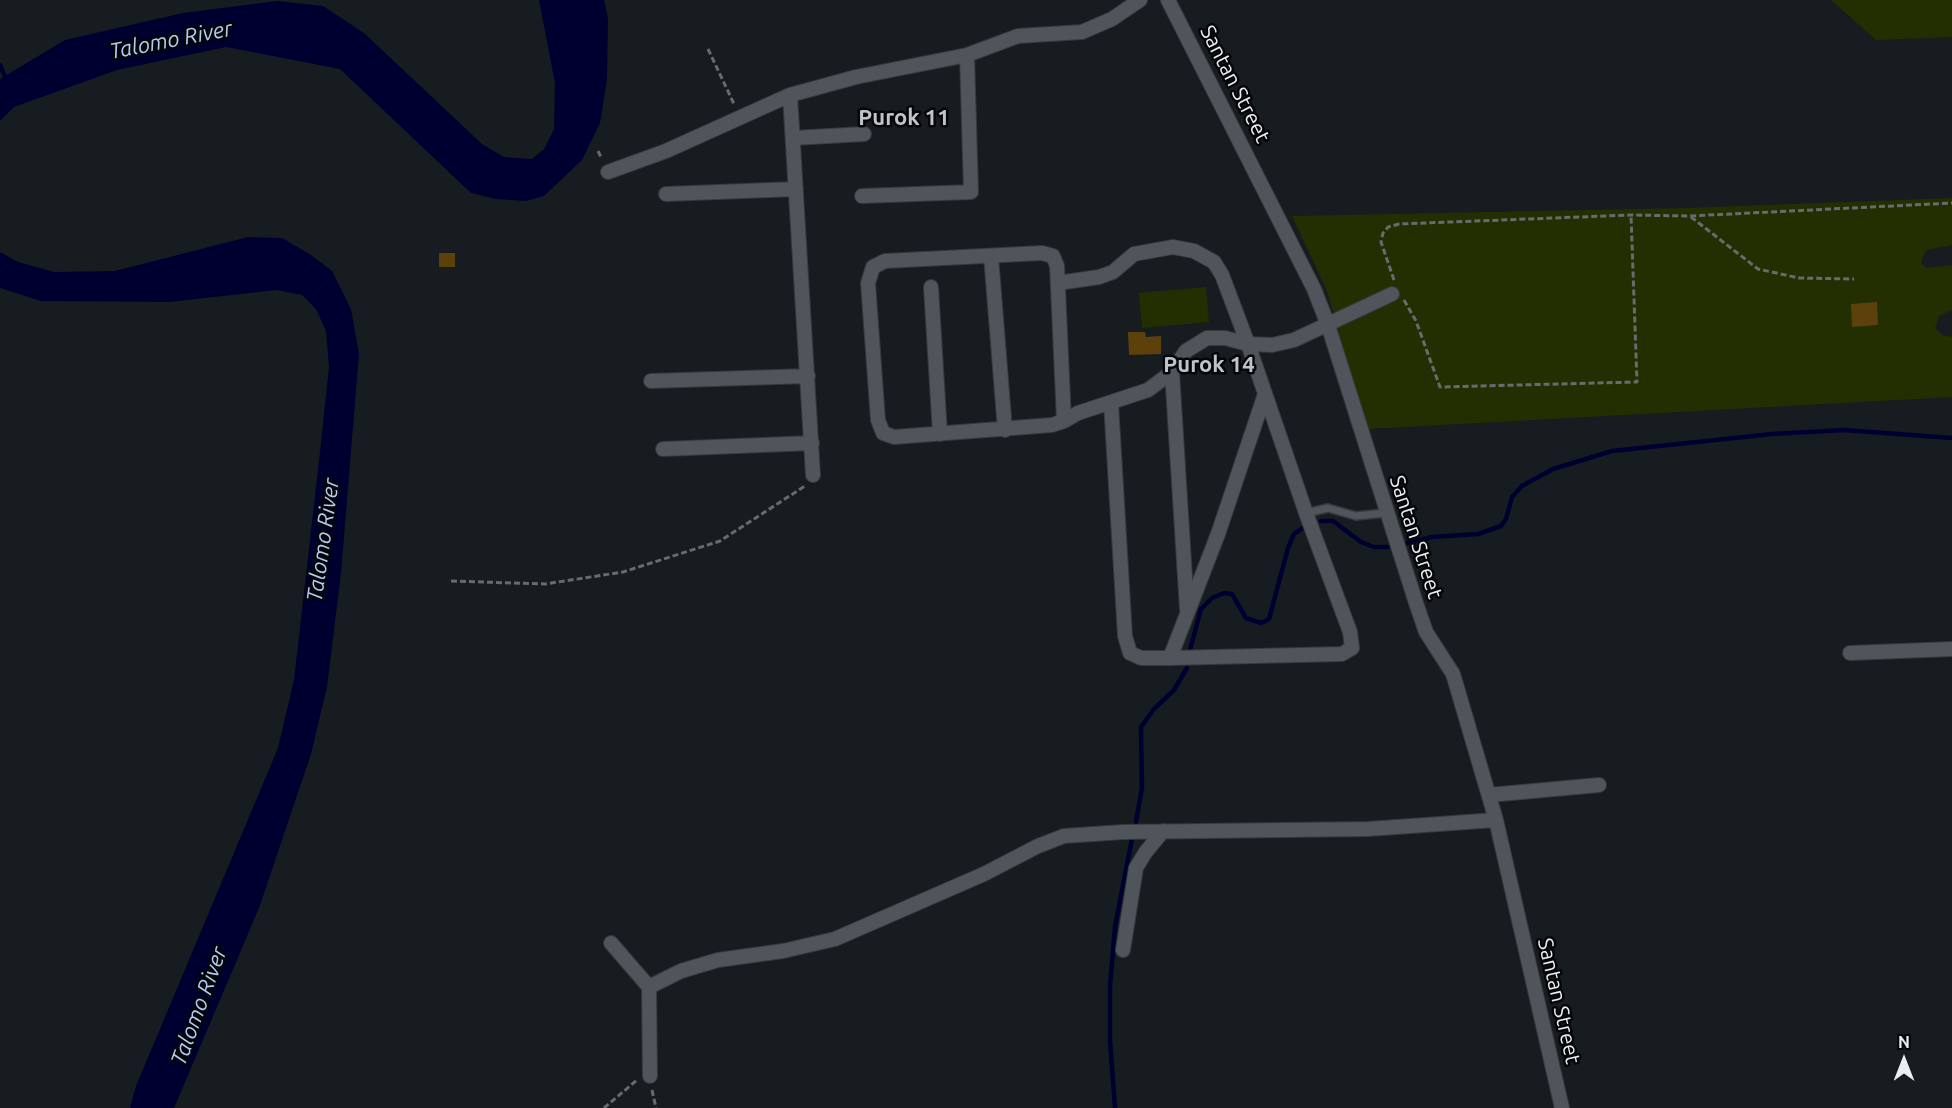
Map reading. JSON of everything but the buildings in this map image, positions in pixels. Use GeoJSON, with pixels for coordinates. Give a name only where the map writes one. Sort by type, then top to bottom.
{"type":"FeatureCollection","features":[{"type":"Feature","properties":{"kind":"street"},"geometry":{"type":"LineString","coordinates":[[608,172],[666,151],[740,115],[790,95],[856,76],[967,55],[1018,36],[1082,32],[1097,27],[1140,0]]}},
{"type":"Feature","properties":{"kind":"street","name":"Santan Street"},"geometry":{"type":"LineString","coordinates":[[1168,0],[1314,289],[1328,325],[1385,513],[1426,632],[1453,674],[1496,820],[1562,1108]]}},
{"type":"Feature","properties":{"kind":"street"},"geometry":{"type":"LineString","coordinates":[[862,196],[971,192],[967,55]]}},
{"type":"Feature","properties":{"kind":"street"},"geometry":{"type":"LineString","coordinates":[[790,95],[813,475]]}},
{"type":"Feature","properties":{"kind":"street"},"geometry":{"type":"LineString","coordinates":[[792,138],[864,134]]}},
{"type":"Feature","properties":{"kind":"street"},"geometry":{"type":"LineString","coordinates":[[666,194],[796,189]]}},
{"type":"Feature","properties":{"kind":"street"},"geometry":{"type":"LineString","coordinates":[[1058,283],[1100,277],[1113,272],[1134,254],[1173,247],[1194,250],[1214,262],[1222,275],[1248,344],[1350,632],[1353,648],[1342,654],[1170,658],[1133,656],[1127,649],[1111,403]]}},
{"type":"Feature","properties":{"kind":"street"},"geometry":{"type":"LineString","coordinates":[[1064,421],[1058,283],[1055,260],[1049,254],[885,261],[873,267],[869,274],[880,428],[883,433],[894,437],[1037,428],[1064,421],[1077,413],[1148,390],[1172,372],[1186,351],[1207,338],[1226,338],[1248,344],[1272,345],[1294,340],[1328,325],[1348,312],[1392,294]]}},
{"type":"Feature","properties":{"kind":"street"},"geometry":{"type":"LineString","coordinates":[[991,256],[1005,430]]}},
{"type":"Feature","properties":{"kind":"street"},"geometry":{"type":"LineString","coordinates":[[931,287],[940,434]]}},
{"type":"Feature","properties":{"kind":"street"},"geometry":{"type":"LineString","coordinates":[[1172,372],[1187,616]]}},
{"type":"Feature","properties":{"kind":"street"},"geometry":{"type":"LineString","coordinates":[[651,381],[808,376]]}},
{"type":"Feature","properties":{"kind":"street"},"geometry":{"type":"LineString","coordinates":[[1170,658],[1265,394]]}},
{"type":"Feature","properties":{"kind":"street"},"geometry":{"type":"LineString","coordinates":[[663,449],[812,443]]}},
{"type":"Feature","properties":{"kind":"street"},"geometry":{"type":"LineString","coordinates":[[1850,653],[1952,649]]}},
{"type":"Feature","properties":{"kind":"street"},"geometry":{"type":"LineString","coordinates":[[1489,795],[1599,785]]}},
{"type":"Feature","properties":{"kind":"street"},"geometry":{"type":"LineString","coordinates":[[649,987],[681,971],[718,960],[793,950],[835,939],[984,874],[1038,846],[1064,836],[1163,831],[1368,830],[1496,820]]}},
{"type":"Feature","properties":{"kind":"street"},"geometry":{"type":"LineString","coordinates":[[1123,950],[1136,868],[1163,831]]}},
{"type":"Feature","properties":{"kind":"street"},"geometry":{"type":"LineString","coordinates":[[610,943],[649,987],[650,1076]]}},
{"type":"Feature","properties":{"kind":"lane"},"geometry":{"type":"LineString","coordinates":[[1306,513],[1328,508],[1356,516],[1385,513]]}},
{"type":"Feature","properties":{"kind":"path"},"geometry":{"type":"LineString","coordinates":[[708,49],[740,115]]}},
{"type":"Feature","properties":{"kind":"path"},"geometry":{"type":"LineString","coordinates":[[1631,215],[1637,382],[1440,387],[1407,303],[1392,294],[1394,278],[1381,242],[1383,233],[1388,227],[1399,224],[1631,215],[1690,216],[1952,203]]}},
{"type":"Feature","properties":{"kind":"path"},"geometry":{"type":"LineString","coordinates":[[1690,216],[1758,269],[1799,278],[1854,279]]}},
{"type":"Feature","properties":{"kind":"path"},"geometry":{"type":"LineString","coordinates":[[451,581],[545,584],[580,580],[623,572],[664,558],[701,550],[720,542],[767,512],[806,485],[813,475]]}},
{"type":"Feature","properties":{"kind":"path"},"geometry":{"type":"LineString","coordinates":[[604,1108],[629,1086],[650,1076],[656,1108]]}},
{"type":"Feature","properties":{"kind":"green space"},"geometry":{"type":"Polygon","coordinates":[[[1831,0],[1952,0],[1952,37],[1876,40],[1831,0]]]}},
{"type":"Feature","properties":{"kind":"green space"},"geometry":{"type":"Polygon","coordinates":[[[1952,198],[1952,245],[1926,250],[1921,262],[1926,268],[1952,265],[1952,310],[1939,316],[1935,328],[1942,335],[1952,337],[1952,397],[1367,429],[1327,291],[1292,216],[1686,208],[1952,198]]]}},
{"type":"Feature","properties":{"kind":"green space"},"geometry":{"type":"Polygon","coordinates":[[[1206,287],[1209,322],[1142,328],[1139,293],[1206,287]]]}},
{"type":"Feature","properties":{"kind":"water","name":"Talomo River"},"geometry":{"type":"Polygon","coordinates":[[[539,0],[604,0],[608,19],[607,79],[600,123],[582,160],[544,196],[526,201],[496,199],[471,193],[340,69],[226,47],[117,70],[14,107],[0,121],[0,79],[65,40],[183,13],[277,1],[323,6],[364,33],[482,144],[504,157],[532,159],[544,149],[554,129],[555,83],[539,0]]]}},
{"type":"Feature","properties":{"kind":"water","name":"Talomo River"},"geometry":{"type":"Polygon","coordinates":[[[248,237],[282,238],[332,271],[351,309],[359,354],[341,573],[327,687],[311,754],[259,908],[174,1108],[130,1108],[136,1086],[278,748],[294,680],[329,367],[326,331],[316,309],[302,295],[276,290],[170,302],[41,301],[0,288],[0,252],[18,262],[54,272],[115,271],[248,237]]]}},
{"type":"Feature","properties":{"kind":"waterway"},"geometry":{"type":"LineString","coordinates":[[0,65],[6,79]]}},
{"type":"Feature","properties":{"kind":"waterway"},"geometry":{"type":"LineString","coordinates":[[1407,543],[1432,537],[1478,534],[1501,526],[1506,519],[1512,497],[1522,486],[1553,469],[1612,451],[1772,434],[1844,430],[1952,438]]}},
{"type":"Feature","properties":{"kind":"waterway"},"geometry":{"type":"LineString","coordinates":[[1321,521],[1333,521],[1361,542],[1374,547],[1388,547]]}},
{"type":"Feature","properties":{"kind":"waterway"},"geometry":{"type":"LineString","coordinates":[[1190,650],[1201,609],[1212,598],[1224,593],[1232,594],[1246,618],[1261,623],[1269,619],[1288,548],[1294,534],[1304,527]]}},
{"type":"Feature","properties":{"kind":"waterway"},"geometry":{"type":"LineString","coordinates":[[1136,822],[1142,788],[1141,727],[1154,709],[1174,690],[1187,668]]}},
{"type":"Feature","properties":{"kind":"waterway"},"geometry":{"type":"LineString","coordinates":[[1115,1108],[1110,1040],[1110,987],[1115,927],[1132,839]]}},
{"type":"Feature","properties":{"kind":"district","name":"Purok 11"},"geometry":{"type":"Point","coordinates":[904,118]}},
{"type":"Feature","properties":{"kind":"district","name":"Purok 14"},"geometry":{"type":"Point","coordinates":[1209,365]}}]}
